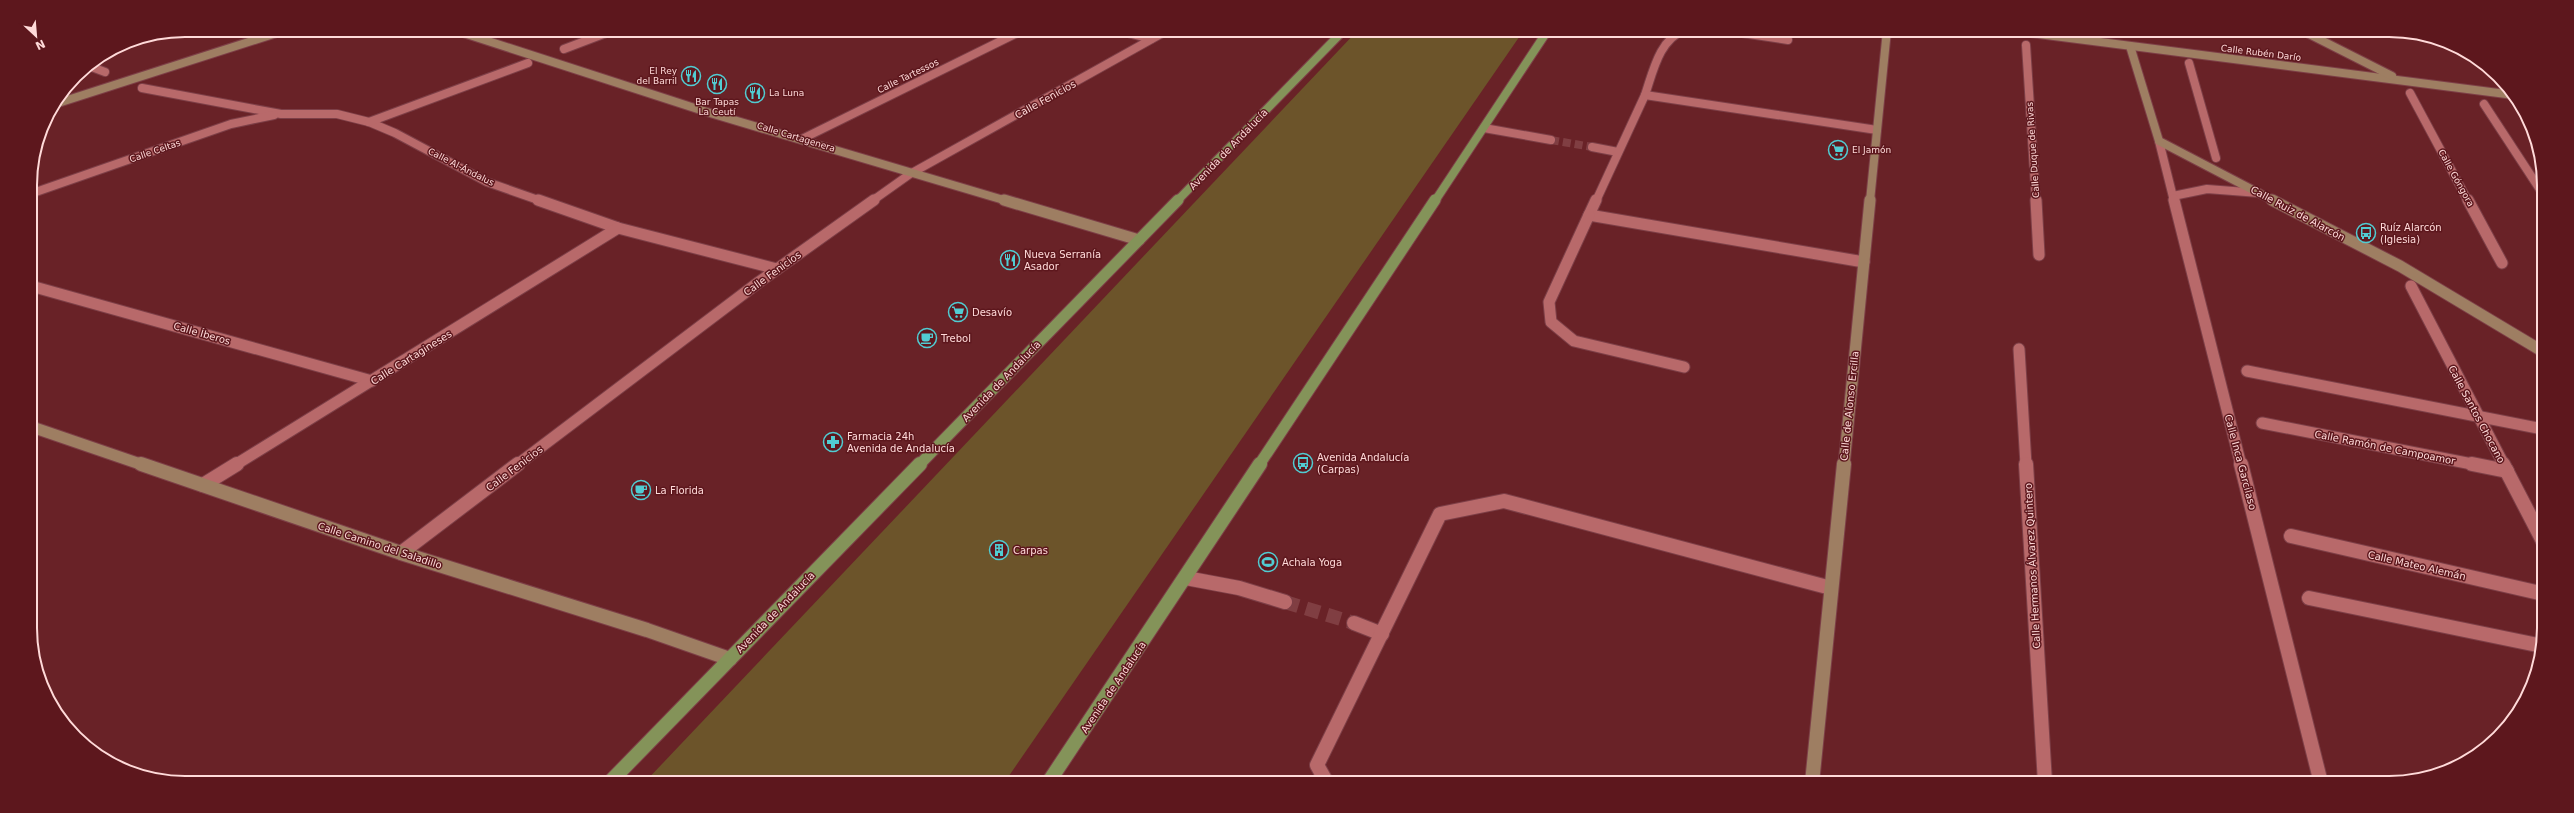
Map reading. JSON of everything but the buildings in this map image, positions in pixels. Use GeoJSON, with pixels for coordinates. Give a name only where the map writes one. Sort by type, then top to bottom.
{"type":"FeatureCollection","features":[{"type":"Feature","properties":{"kind":"main road","name":"Avenida de Andalucía"},"geometry":{"type":"LineString","coordinates":[[616,776],[1337,37]]}},
{"type":"Feature","properties":{"kind":"main road","name":"Avenida de Andalucía"},"geometry":{"type":"LineString","coordinates":[[1053,776],[1186,578],[1543,37]]}},
{"type":"Feature","properties":{"kind":"street"},"geometry":{"type":"LineString","coordinates":[[63,101],[264,37]]}},
{"type":"Feature","properties":{"kind":"street","name":"Calle Cartagenera"},"geometry":{"type":"LineString","coordinates":[[474,37],[523,54],[802,139],[910,174],[1139,240]]}},
{"type":"Feature","properties":{"kind":"street"},"geometry":{"type":"LineString","coordinates":[[564,49],[596,37]]}},
{"type":"Feature","properties":{"kind":"street","name":"Calle Tartessos"},"geometry":{"type":"LineString","coordinates":[[802,139],[1009,37]]}},
{"type":"Feature","properties":{"kind":"street"},"geometry":{"type":"LineString","coordinates":[[1143,37],[1151,39]]}},
{"type":"Feature","properties":{"kind":"street","name":"Calle Fenicios"},"geometry":{"type":"LineString","coordinates":[[401,553],[777,269],[910,174],[1155,37]]}},
{"type":"Feature","properties":{"kind":"street"},"geometry":{"type":"LineString","coordinates":[[1670,37],[1667,39],[1645,95],[1549,302],[1552,322],[1574,341],[1684,367]]}},
{"type":"Feature","properties":{"kind":"street"},"geometry":{"type":"LineString","coordinates":[[1768,37],[1788,40]]}},
{"type":"Feature","properties":{"kind":"street","name":"Calle de Alonso Ercilla"},"geometry":{"type":"LineString","coordinates":[[1813,776],[1886,37]]}},
{"type":"Feature","properties":{"kind":"street","name":"Calle Rubén Darío"},"geometry":{"type":"LineString","coordinates":[[2060,37],[2505,94]]}},
{"type":"Feature","properties":{"kind":"street"},"geometry":{"type":"LineString","coordinates":[[2315,37],[2400,80]]}},
{"type":"Feature","properties":{"kind":"street","name":"Calle Duque de Rivas"},"geometry":{"type":"LineString","coordinates":[[2026,45],[2039,255]]}},
{"type":"Feature","properties":{"kind":"street"},"geometry":{"type":"LineString","coordinates":[[2130,46],[2159,141]]}},
{"type":"Feature","properties":{"kind":"street"},"geometry":{"type":"LineString","coordinates":[[370,122],[528,63]]}},
{"type":"Feature","properties":{"kind":"street"},"geometry":{"type":"LineString","coordinates":[[2189,64],[2216,158]]}},
{"type":"Feature","properties":{"kind":"street"},"geometry":{"type":"LineString","coordinates":[[95,68],[105,72]]}},
{"type":"Feature","properties":{"kind":"street","name":"Calle Al-Ándalus"},"geometry":{"type":"LineString","coordinates":[[142,88],[281,114],[337,114],[370,122],[395,133],[487,182],[618,228],[777,269]]}},
{"type":"Feature","properties":{"kind":"street","name":"Calle Góngora"},"geometry":{"type":"LineString","coordinates":[[2410,93],[2502,263]]}},
{"type":"Feature","properties":{"kind":"street"},"geometry":{"type":"LineString","coordinates":[[1645,95],[1877,130]]}},
{"type":"Feature","properties":{"kind":"street"},"geometry":{"type":"LineString","coordinates":[[2484,104],[2537,185]]}},
{"type":"Feature","properties":{"kind":"street","name":"Calle Celtas"},"geometry":{"type":"LineString","coordinates":[[37,192],[231,124],[281,114]]}},
{"type":"Feature","properties":{"kind":"street"},"geometry":{"type":"LineString","coordinates":[[1484,128],[1551,140]]}},
{"type":"Feature","properties":{"kind":"street","name":"Calle Ruiz de Alarcón"},"geometry":{"type":"LineString","coordinates":[[2159,141],[2449,293],[2537,348]]}},
{"type":"Feature","properties":{"kind":"street","name":"Calle Inca Garcilaso"},"geometry":{"type":"LineString","coordinates":[[2159,141],[2319,776]]}},
{"type":"Feature","properties":{"kind":"street"},"geometry":{"type":"LineString","coordinates":[[1592,147],[1618,152]]}},
{"type":"Feature","properties":{"kind":"street"},"geometry":{"type":"LineString","coordinates":[[2173,196],[2207,189],[2259,193]]}},
{"type":"Feature","properties":{"kind":"street"},"geometry":{"type":"LineString","coordinates":[[1589,215],[1864,262]]}},
{"type":"Feature","properties":{"kind":"street","name":"Calle Cartagineses"},"geometry":{"type":"LineString","coordinates":[[203,485],[618,228]]}},
{"type":"Feature","properties":{"kind":"street","name":"Calle Santos Chocano"},"geometry":{"type":"LineString","coordinates":[[2411,286],[2537,528]]}},
{"type":"Feature","properties":{"kind":"street","name":"Calle Íberos"},"geometry":{"type":"LineString","coordinates":[[37,288],[372,381]]}},
{"type":"Feature","properties":{"kind":"street","name":"Calle Hermanos Álvarez Quintero"},"geometry":{"type":"LineString","coordinates":[[2019,349],[2045,776]]}},
{"type":"Feature","properties":{"kind":"street"},"geometry":{"type":"LineString","coordinates":[[2247,371],[2537,427]]}},
{"type":"Feature","properties":{"kind":"street","name":"Calle Ramón de Campoamor"},"geometry":{"type":"LineString","coordinates":[[2262,423],[2507,471]]}},
{"type":"Feature","properties":{"kind":"street","name":"Calle Camino del Saladillo"},"geometry":{"type":"LineString","coordinates":[[37,430],[401,553],[647,630],[730,659]]}},
{"type":"Feature","properties":{"kind":"street"},"geometry":{"type":"LineString","coordinates":[[1323,776],[1317,765],[1440,514],[1504,501],[1832,588]]}},
{"type":"Feature","properties":{"kind":"street","name":"Calle Mateo Alemán"},"geometry":{"type":"LineString","coordinates":[[2291,536],[2537,592]]}},
{"type":"Feature","properties":{"kind":"street"},"geometry":{"type":"LineString","coordinates":[[1186,578],[1239,588],[1285,602]]}},
{"type":"Feature","properties":{"kind":"street"},"geometry":{"type":"LineString","coordinates":[[2309,598],[2536,645]]}},
{"type":"Feature","properties":{"kind":"street"},"geometry":{"type":"LineString","coordinates":[[1354,623],[1382,634]]}},
{"type":"Feature","properties":{"kind":"shaded area"},"geometry":{"type":"Polygon","coordinates":[[[1351,37],[1519,37],[1009,776],[651,776],[1351,37]]]}},
{"type":"Feature","properties":{"kind":"tunnel"},"geometry":{"type":"LineString","coordinates":[[1551,140],[1592,147]]}},
{"type":"Feature","properties":{"kind":"tunnel"},"geometry":{"type":"LineString","coordinates":[[1285,602],[1354,623]]}},
{"type":"Feature","properties":{"kind":"place","name":"El Rey del Barril"},"geometry":{"type":"Point","coordinates":[691,76]}},
{"type":"Feature","properties":{"kind":"place","name":"Bar Tapas La Ceutí"},"geometry":{"type":"Point","coordinates":[717,84]}},
{"type":"Feature","properties":{"kind":"place","name":"La Luna"},"geometry":{"type":"Point","coordinates":[755,93]}},
{"type":"Feature","properties":{"kind":"place","name":"El Jamón"},"geometry":{"type":"Point","coordinates":[1838,150]}},
{"type":"Feature","properties":{"kind":"place","name":"Ruíz Alarcón (Iglesia)"},"geometry":{"type":"Point","coordinates":[2366,233]}},
{"type":"Feature","properties":{"kind":"place","name":"Nueva Serranía Asador"},"geometry":{"type":"Point","coordinates":[1010,260]}},
{"type":"Feature","properties":{"kind":"place","name":"Desavío"},"geometry":{"type":"Point","coordinates":[958,312]}},
{"type":"Feature","properties":{"kind":"place","name":"Trebol"},"geometry":{"type":"Point","coordinates":[927,338]}},
{"type":"Feature","properties":{"kind":"place","name":"Farmacia 24h Avenida de Andalucía"},"geometry":{"type":"Point","coordinates":[833,442]}},
{"type":"Feature","properties":{"kind":"place","name":"Avenida Andalucía (Carpas)"},"geometry":{"type":"Point","coordinates":[1303,463]}},
{"type":"Feature","properties":{"kind":"place","name":"La Florida"},"geometry":{"type":"Point","coordinates":[641,490]}},
{"type":"Feature","properties":{"kind":"place","name":"Carpas"},"geometry":{"type":"Point","coordinates":[999,550]}},
{"type":"Feature","properties":{"kind":"place","name":"Achala Yoga"},"geometry":{"type":"Point","coordinates":[1268,562]}}]}
